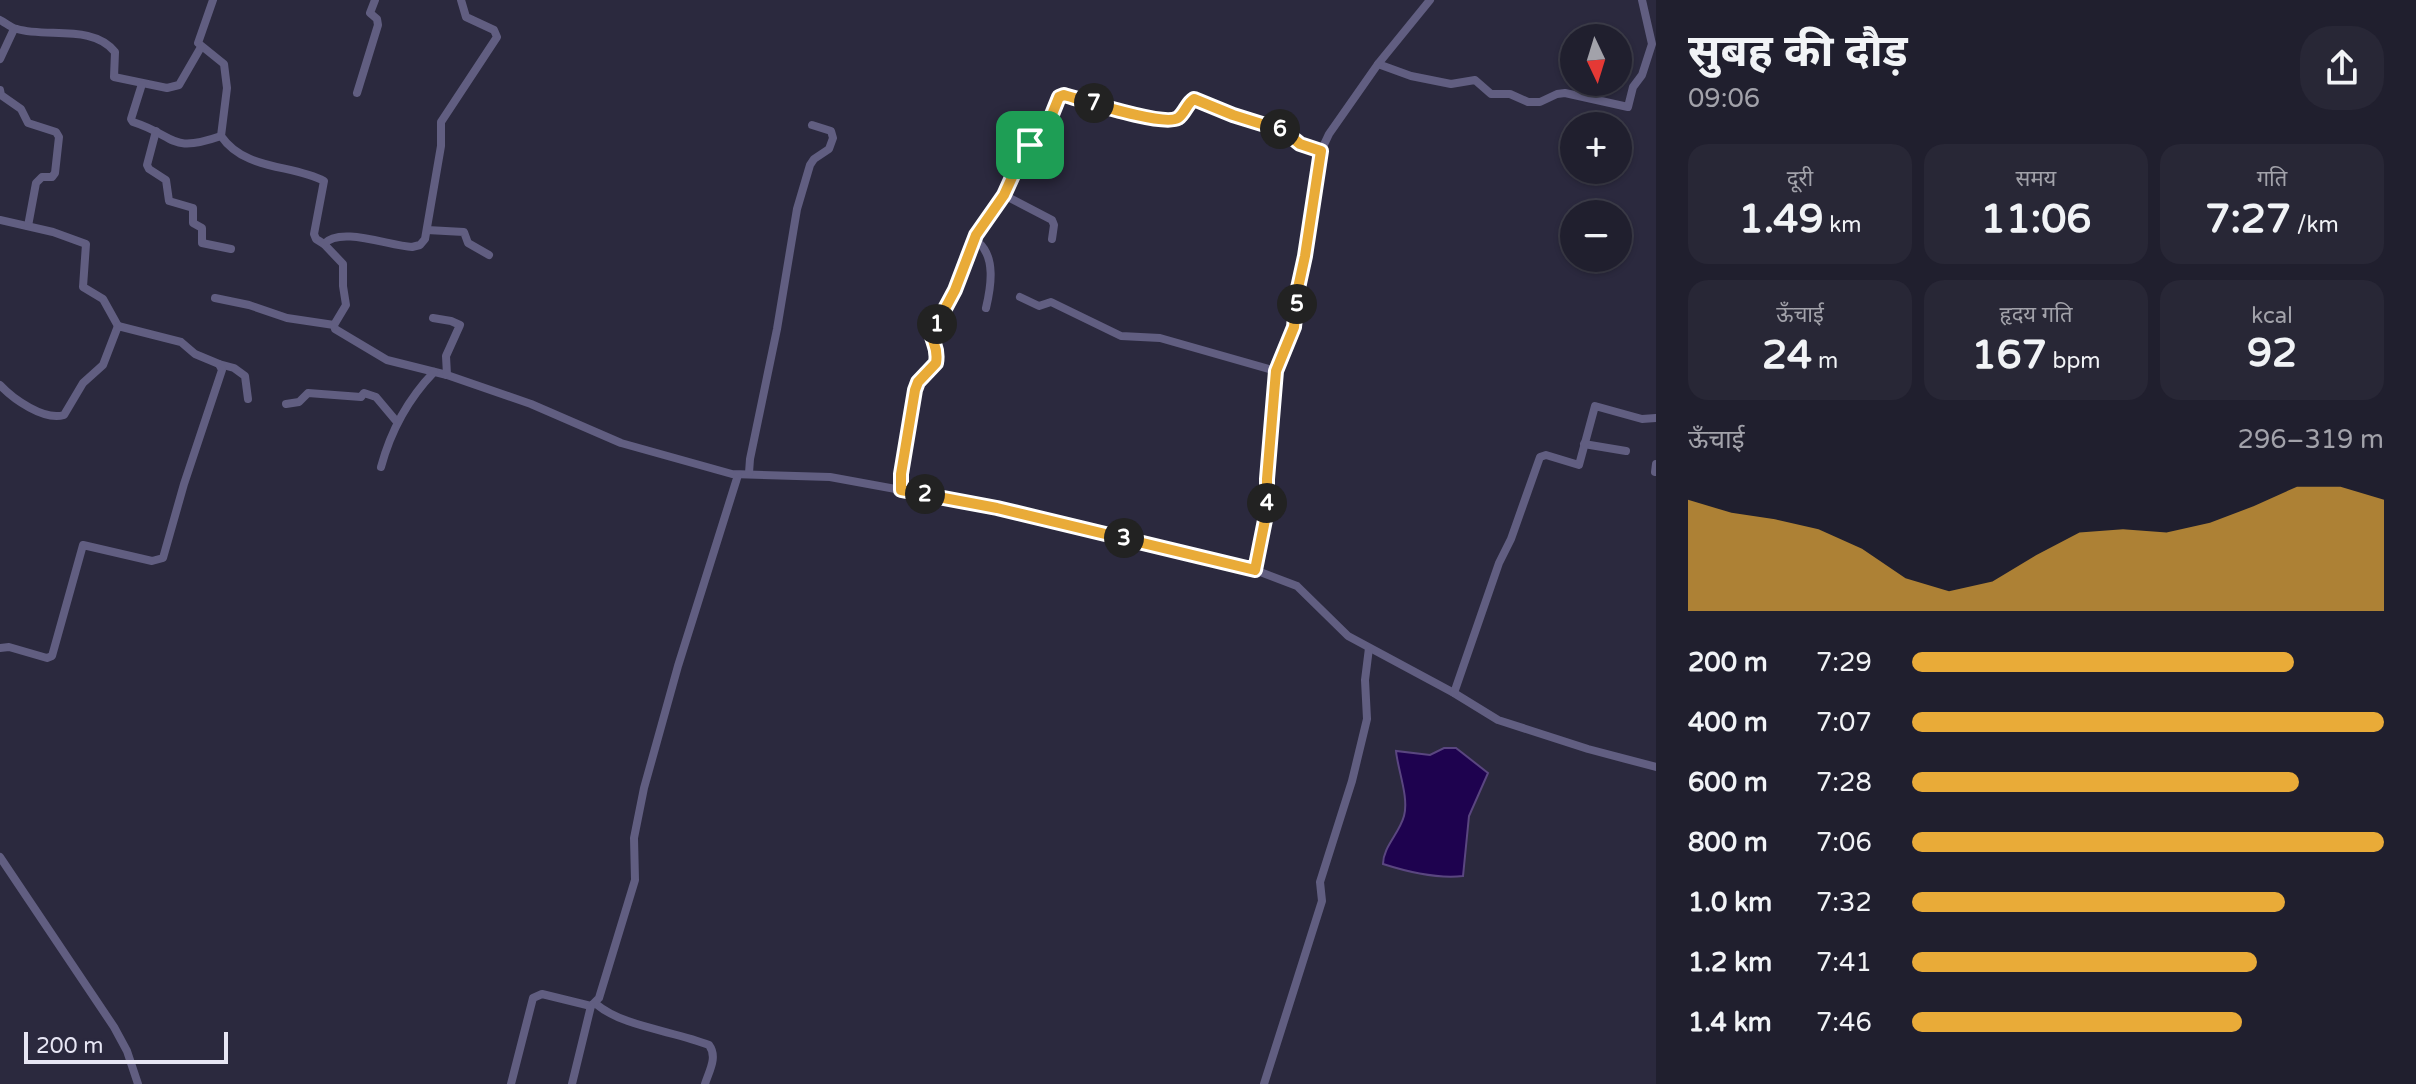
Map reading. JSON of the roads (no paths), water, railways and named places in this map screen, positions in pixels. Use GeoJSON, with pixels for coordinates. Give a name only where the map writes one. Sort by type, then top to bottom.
{"type":"FeatureCollection","features":[{"type":"Feature","properties":{"kind":"street"},"geometry":{"type":"LineString","coordinates":[[213,0],[198,43],[224,64],[227,88],[221,136],[232,148],[254,160],[324,181],[314,234],[343,264],[346,305],[334,325]]}},
{"type":"Feature","properties":{"kind":"street"},"geometry":{"type":"LineString","coordinates":[[357,93],[378,25],[377,19],[370,13],[375,0]]}},
{"type":"Feature","properties":{"kind":"street"},"geometry":{"type":"LineString","coordinates":[[324,244],[330,238],[342,236],[416,247],[422,243],[427,230],[441,146],[442,119],[497,37],[494,30],[466,17],[461,0]]}},
{"type":"Feature","properties":{"kind":"street"},"geometry":{"type":"LineString","coordinates":[[1255,570],[1267,510],[1276,371],[1294,327],[1321,151],[1329,134],[1378,64],[1430,0]]}},
{"type":"Feature","properties":{"kind":"street"},"geometry":{"type":"LineString","coordinates":[[1378,64],[1411,76],[1451,84],[1475,80],[1491,94],[1510,94],[1528,102],[1540,102],[1565,93],[1628,107],[1633,87],[1642,75],[1652,44],[1642,0]]}},
{"type":"Feature","properties":{"kind":"street"},"geometry":{"type":"LineString","coordinates":[[0,20],[14,29],[67,33],[106,44],[115,52],[114,77],[167,88],[179,85],[201,47]]}},
{"type":"Feature","properties":{"kind":"street"},"geometry":{"type":"LineString","coordinates":[[0,59],[14,29]]}},
{"type":"Feature","properties":{"kind":"street"},"geometry":{"type":"LineString","coordinates":[[142,84],[131,119],[177,144],[198,144],[221,136]]}},
{"type":"Feature","properties":{"kind":"street"},"geometry":{"type":"LineString","coordinates":[[0,90],[1,95],[21,109],[28,123],[59,134],[55,173],[52,177],[38,179],[28,226]]}},
{"type":"Feature","properties":{"kind":"street"},"geometry":{"type":"LineString","coordinates":[[901,490],[915,390],[918,382],[936,363],[937,346],[931,335],[955,290],[972,243],[1004,195],[1021,157],[1047,127],[1061,95],[1170,120],[1181,115],[1190,100],[1194,99],[1284,131],[1300,144],[1321,151]]}},
{"type":"Feature","properties":{"kind":"street"},"geometry":{"type":"LineString","coordinates":[[749,473],[797,209],[810,165],[829,149],[833,138],[831,131],[812,125]]}},
{"type":"Feature","properties":{"kind":"street"},"geometry":{"type":"LineString","coordinates":[[156,131],[147,165],[166,180],[169,201],[193,208],[193,223],[202,228],[202,243],[231,249]]}},
{"type":"Feature","properties":{"kind":"street"},"geometry":{"type":"LineString","coordinates":[[1004,195],[1052,220],[1052,239]]}},
{"type":"Feature","properties":{"kind":"street"},"geometry":{"type":"LineString","coordinates":[[0,220],[86,244],[82,284],[107,304],[118,326],[103,365],[83,383],[64,415],[55,417],[22,403],[0,385]]}},
{"type":"Feature","properties":{"kind":"street"},"geometry":{"type":"LineString","coordinates":[[427,230],[464,232],[468,243],[489,255]]}},
{"type":"Feature","properties":{"kind":"street"},"geometry":{"type":"LineString","coordinates":[[972,243],[978,242],[984,247],[988,257],[990,277],[986,308]]}},
{"type":"Feature","properties":{"kind":"street"},"geometry":{"type":"LineString","coordinates":[[1020,297],[1040,306],[1051,302],[1121,336],[1160,338],[1276,371]]}},
{"type":"Feature","properties":{"kind":"street"},"geometry":{"type":"LineString","coordinates":[[215,298],[287,318],[334,325]]}},
{"type":"Feature","properties":{"kind":"street"},"geometry":{"type":"LineString","coordinates":[[433,318],[460,325],[446,356],[447,375]]}},
{"type":"Feature","properties":{"kind":"street"},"geometry":{"type":"LineString","coordinates":[[334,325],[338,332],[376,355],[531,404],[621,443],[738,475],[830,477],[901,490],[997,508],[1255,570],[1297,586],[1348,636],[1498,720],[1656,767]]}},
{"type":"Feature","properties":{"kind":"street"},"geometry":{"type":"LineString","coordinates":[[118,326],[181,342],[195,354],[241,371],[247,382],[248,399]]}},
{"type":"Feature","properties":{"kind":"street"},"geometry":{"type":"LineString","coordinates":[[0,648],[9,647],[47,658],[52,656],[83,545],[152,561],[163,558],[222,370],[219,364]]}},
{"type":"Feature","properties":{"kind":"street"},"geometry":{"type":"LineString","coordinates":[[381,467],[397,422],[417,389],[434,372]]}},
{"type":"Feature","properties":{"kind":"street"},"geometry":{"type":"LineString","coordinates":[[286,404],[299,402],[308,393],[361,397],[364,393],[377,399],[397,422]]}},
{"type":"Feature","properties":{"kind":"street"},"geometry":{"type":"LineString","coordinates":[[1454,693],[1540,457],[1546,455],[1578,466],[1595,406],[1642,419],[1656,418]]}},
{"type":"Feature","properties":{"kind":"street"},"geometry":{"type":"LineString","coordinates":[[1584,444],[1626,451]]}},
{"type":"Feature","properties":{"kind":"street"},"geometry":{"type":"LineString","coordinates":[[572,1084],[593,1005],[635,880],[634,838],[644,788],[678,666],[738,475]]}},
{"type":"Feature","properties":{"kind":"street"},"geometry":{"type":"LineString","coordinates":[[1264,1084],[1322,901],[1321,879],[1355,769],[1367,719],[1365,680],[1369,648]]}},
{"type":"Feature","properties":{"kind":"street"},"geometry":{"type":"LineString","coordinates":[[0,857],[114,1027],[127,1051],[138,1084]]}},
{"type":"Feature","properties":{"kind":"street"},"geometry":{"type":"LineString","coordinates":[[511,1084],[533,998],[542,994],[593,1005],[709,1045],[713,1059],[705,1084]]}}]}
